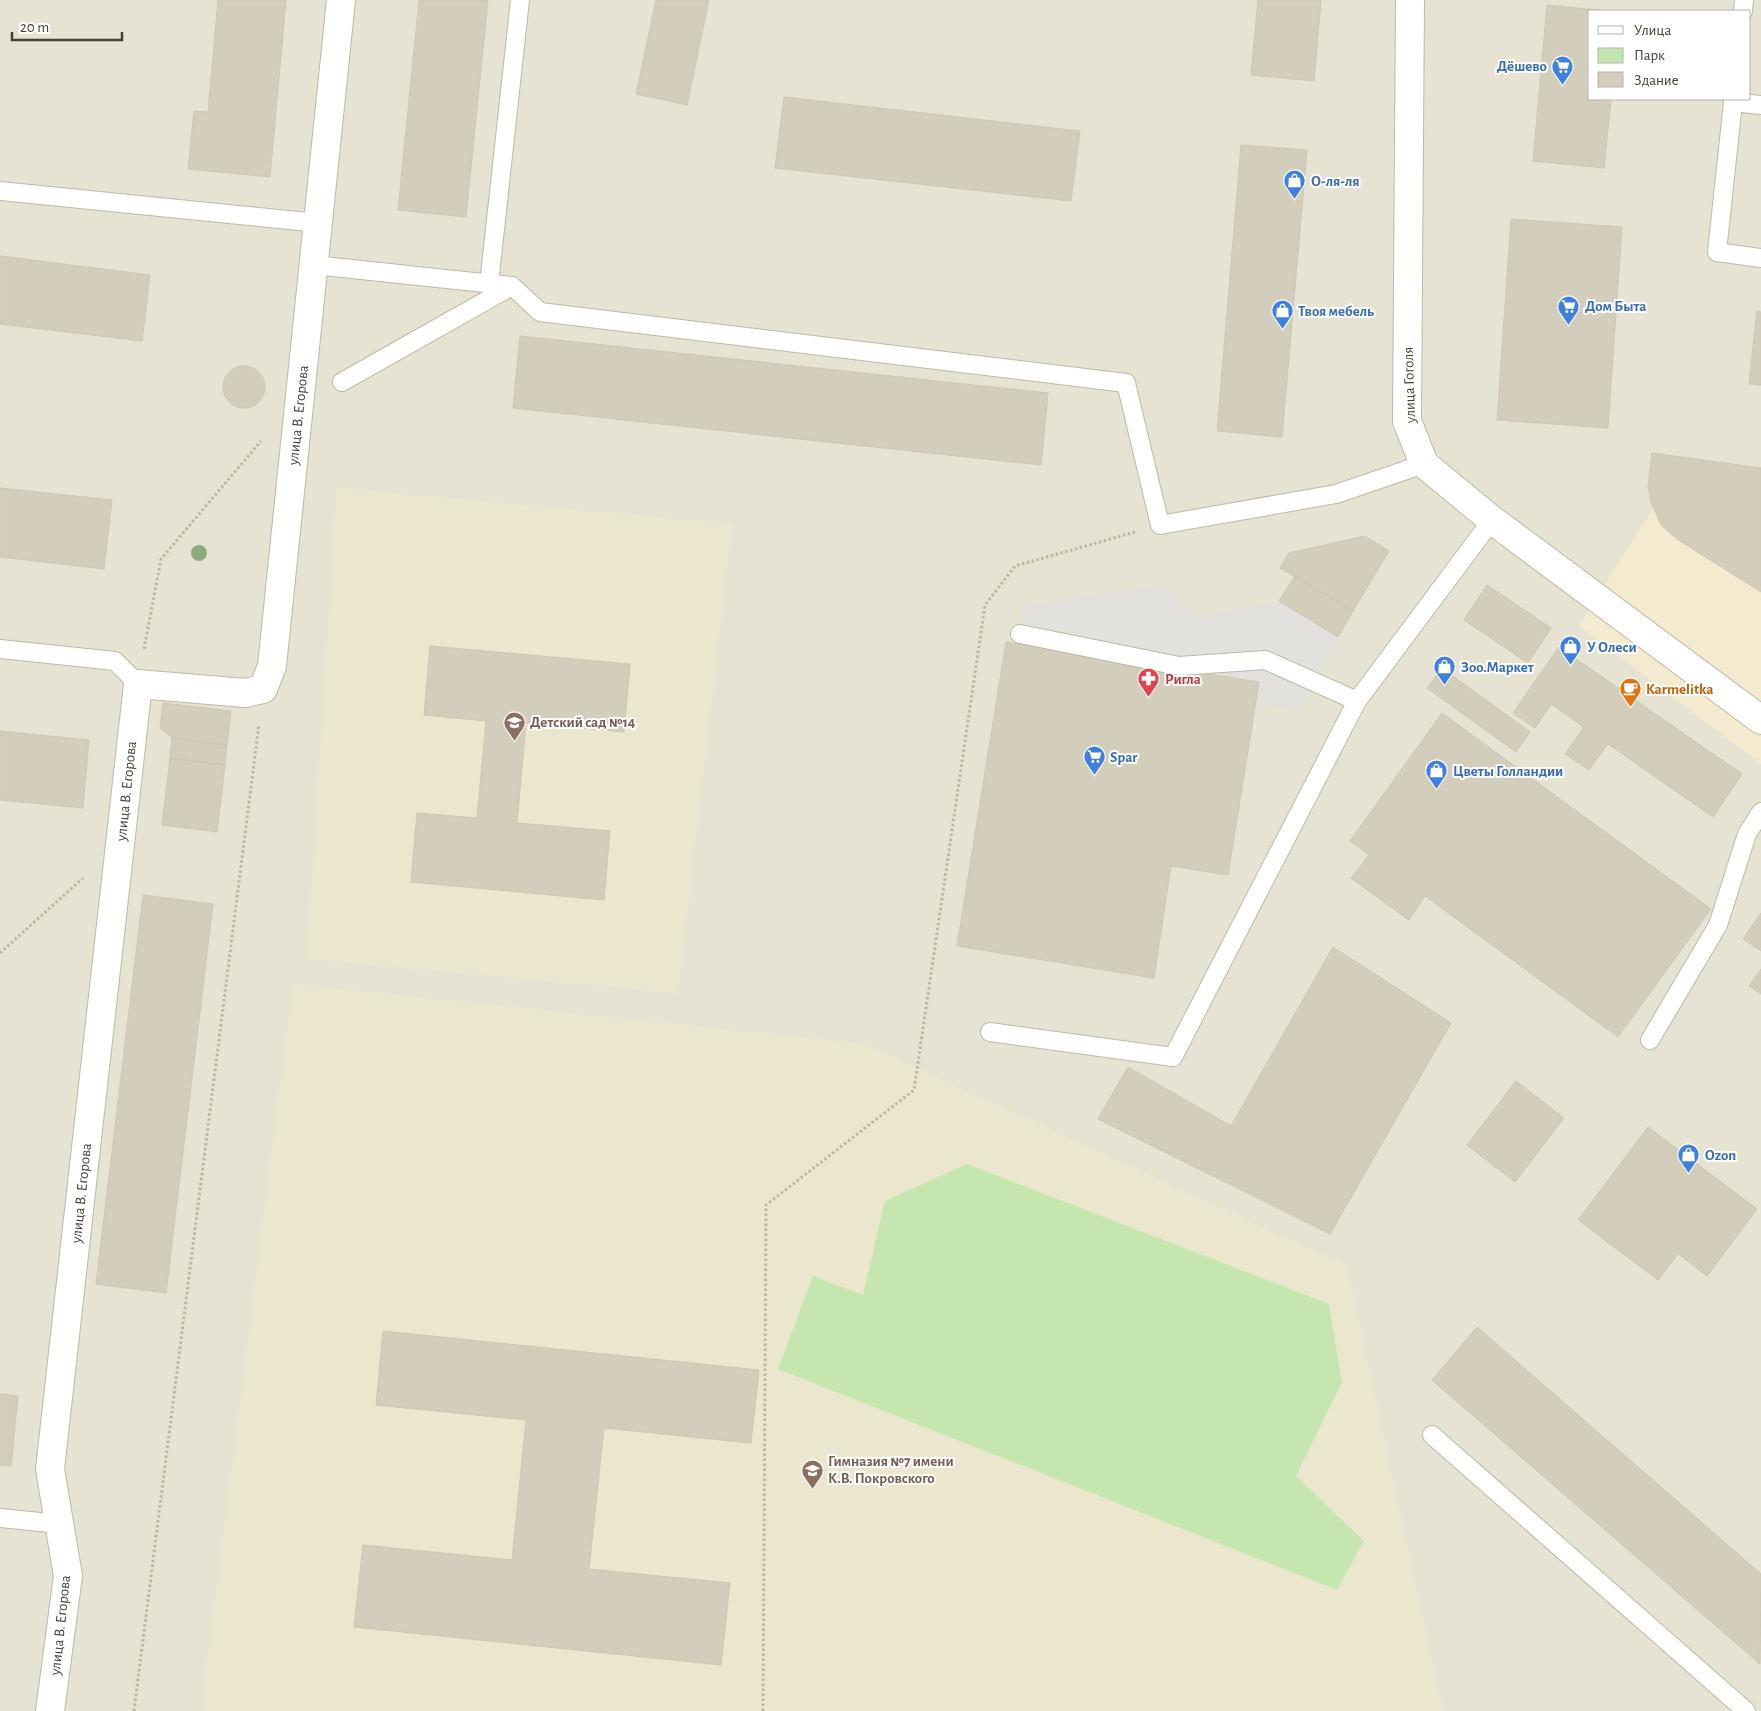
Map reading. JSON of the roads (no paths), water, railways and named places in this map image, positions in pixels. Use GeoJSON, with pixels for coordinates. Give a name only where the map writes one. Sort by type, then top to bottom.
{"type":"FeatureCollection","features":[{"type":"Feature","properties":{"kind":"street","name":"улица В. Егорова"},"geometry":{"type":"LineString","coordinates":[[50,1711],[68,1576],[50,1469],[138,684],[245,693],[263,689],[272,666],[341,0]]}},
{"type":"Feature","properties":{"kind":"street","name":"улица Гоголя"},"geometry":{"type":"LineString","coordinates":[[1410,0],[1407,421],[1424,464],[1492,520],[1761,720]]}},
{"type":"Feature","properties":{"kind":"lane"},"geometry":{"type":"LineString","coordinates":[[489,284],[520,0]]}},
{"type":"Feature","properties":{"kind":"lane"},"geometry":{"type":"LineString","coordinates":[[1761,105],[1733,100],[1717,252],[1761,258]]}},
{"type":"Feature","properties":{"kind":"lane"},"geometry":{"type":"LineString","coordinates":[[0,191],[318,223]]}},
{"type":"Feature","properties":{"kind":"lane"},"geometry":{"type":"LineString","coordinates":[[314,264],[512,286],[540,312],[1126,383],[1160,525],[1336,494],[1424,464]]}},
{"type":"Feature","properties":{"kind":"lane"},"geometry":{"type":"LineString","coordinates":[[342,382],[512,286]]}},
{"type":"Feature","properties":{"kind":"lane"},"geometry":{"type":"LineString","coordinates":[[990,1032],[1173,1057],[1358,701],[1492,520]]}},
{"type":"Feature","properties":{"kind":"lane"},"geometry":{"type":"LineString","coordinates":[[1020,634],[1179,666],[1265,660],[1358,701]]}},
{"type":"Feature","properties":{"kind":"lane"},"geometry":{"type":"LineString","coordinates":[[0,649],[115,661],[138,684]]}},
{"type":"Feature","properties":{"kind":"lane"},"geometry":{"type":"LineString","coordinates":[[1650,1040],[1718,925],[1747,834],[1761,812]]}},
{"type":"Feature","properties":{"kind":"lane"},"geometry":{"type":"LineString","coordinates":[[1432,1435],[1746,1711]]}},
{"type":"Feature","properties":{"kind":"lane"},"geometry":{"type":"LineString","coordinates":[[0,1518],[60,1524]]}},
{"type":"Feature","properties":{"kind":"place","name":"Дёшево"},"geometry":{"type":"Point","coordinates":[1563,85]}},
{"type":"Feature","properties":{"kind":"place","name":"О-ля-ля"},"geometry":{"type":"Point","coordinates":[1295,200]}},
{"type":"Feature","properties":{"kind":"place","name":"Дом Быта"},"geometry":{"type":"Point","coordinates":[1569,325]}},
{"type":"Feature","properties":{"kind":"place","name":"Твоя мебель"},"geometry":{"type":"Point","coordinates":[1282,330]}},
{"type":"Feature","properties":{"kind":"place","name":"У Олеси"},"geometry":{"type":"Point","coordinates":[1571,666]}},
{"type":"Feature","properties":{"kind":"place","name":"Зоо.Маркет"},"geometry":{"type":"Point","coordinates":[1445,686]}},
{"type":"Feature","properties":{"kind":"place","name":"Ригла"},"geometry":{"type":"Point","coordinates":[1149,698]}},
{"type":"Feature","properties":{"kind":"place","name":"Karmelitka"},"geometry":{"type":"Point","coordinates":[1630,708]}},
{"type":"Feature","properties":{"kind":"place","name":"Детский сад №14"},"geometry":{"type":"Point","coordinates":[514,741]}},
{"type":"Feature","properties":{"kind":"place","name":"Spar"},"geometry":{"type":"Point","coordinates":[1094,776]}},
{"type":"Feature","properties":{"kind":"place","name":"Цветы Голландии"},"geometry":{"type":"Point","coordinates":[1437,790]}},
{"type":"Feature","properties":{"kind":"place","name":"Ozon"},"geometry":{"type":"Point","coordinates":[1689,1174]}},
{"type":"Feature","properties":{"kind":"place","name":"Гимназия №7 имени К.В. Покровского"},"geometry":{"type":"Point","coordinates":[812,1489]}}]}
